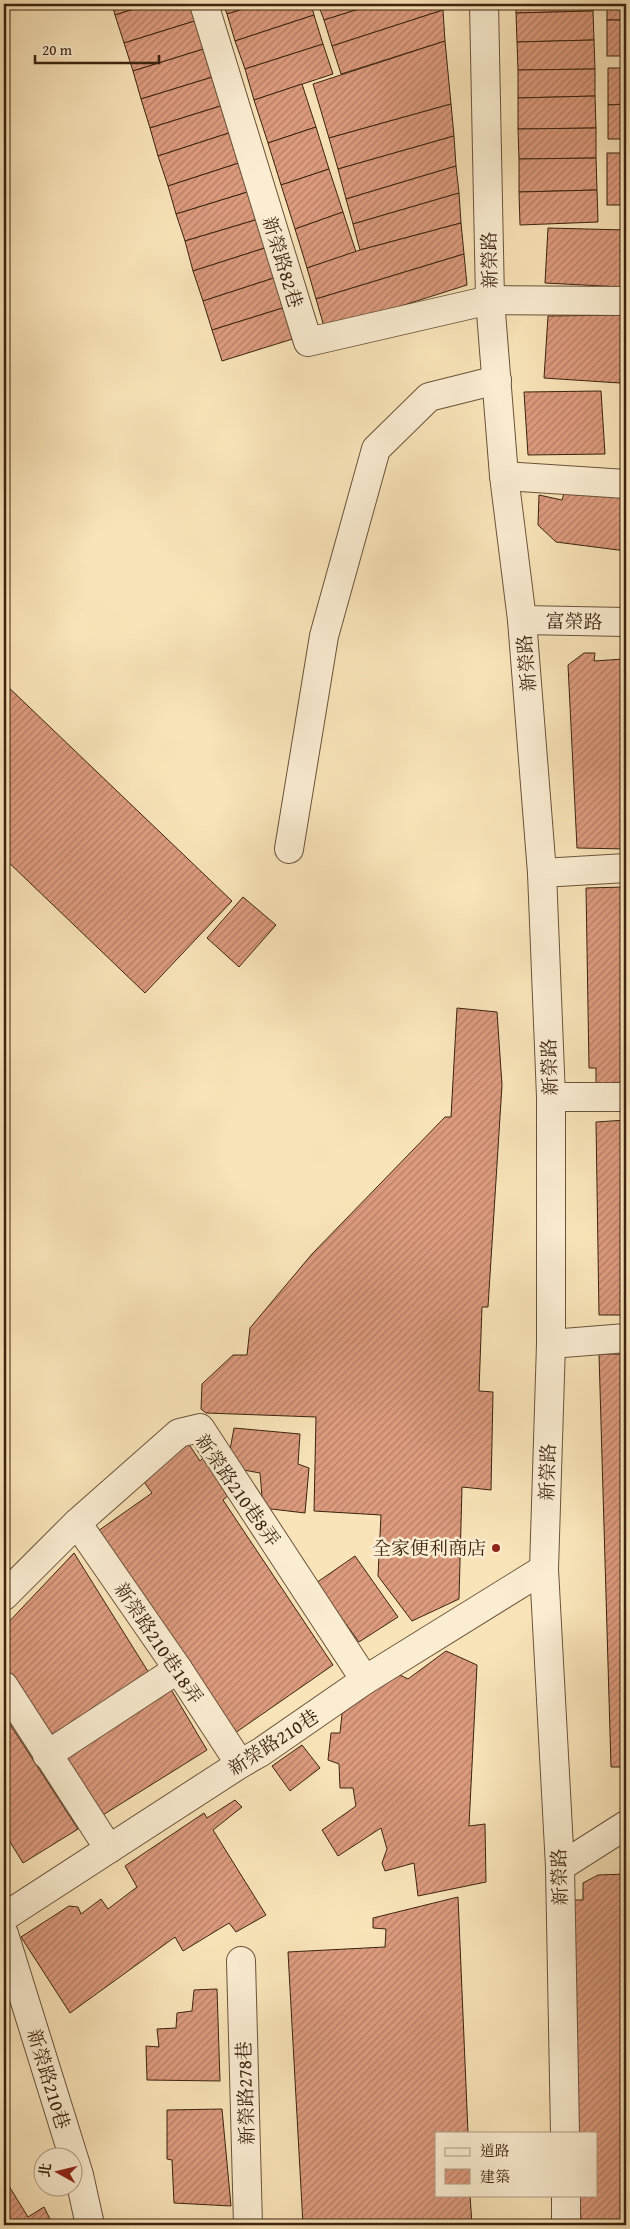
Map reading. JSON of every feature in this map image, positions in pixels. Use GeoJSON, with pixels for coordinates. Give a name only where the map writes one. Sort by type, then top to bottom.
{"type":"FeatureCollection","features":[{"type":"Feature","properties":{"kind":"street","name":"新榮路82巷"},"geometry":{"type":"LineString","coordinates":[[204,4],[308,342],[490,300]]}},
{"type":"Feature","properties":{"kind":"street","name":"新榮路"},"geometry":{"type":"LineString","coordinates":[[484,4],[490,300],[504,476],[522,620],[542,873],[551,1097],[551,1344],[544,1569],[560,1867],[564,2132]]}},
{"type":"Feature","properties":{"kind":"street"},"geometry":{"type":"LineString","coordinates":[[490,300],[626,301]]}},
{"type":"Feature","properties":{"kind":"street"},"geometry":{"type":"LineString","coordinates":[[290,849],[324,636],[376,449],[429,398],[497,380]]}},
{"type":"Feature","properties":{"kind":"street"},"geometry":{"type":"LineString","coordinates":[[504,476],[626,484]]}},
{"type":"Feature","properties":{"kind":"street","name":"富榮路"},"geometry":{"type":"LineString","coordinates":[[522,620],[626,622]]}},
{"type":"Feature","properties":{"kind":"street"},"geometry":{"type":"LineString","coordinates":[[542,873],[626,868]]}},
{"type":"Feature","properties":{"kind":"street"},"geometry":{"type":"LineString","coordinates":[[551,1097],[626,1097]]}},
{"type":"Feature","properties":{"kind":"street"},"geometry":{"type":"LineString","coordinates":[[551,1344],[626,1338]]}},
{"type":"Feature","properties":{"kind":"street","name":"新榮路210巷8弄"},"geometry":{"type":"LineString","coordinates":[[77,1523],[179,1433],[200,1428],[365,1680]]}},
{"type":"Feature","properties":{"kind":"street"},"geometry":{"type":"LineString","coordinates":[[4,1596],[77,1523]]}},
{"type":"Feature","properties":{"kind":"street","name":"新榮路210巷18弄"},"geometry":{"type":"LineString","coordinates":[[77,1523],[178,1669],[240,1764]]}},
{"type":"Feature","properties":{"kind":"street","name":"新榮路210巷"},"geometry":{"type":"LineString","coordinates":[[4,1917],[261,1752],[365,1680],[544,1569]]}},
{"type":"Feature","properties":{"kind":"street"},"geometry":{"type":"LineString","coordinates":[[47,1755],[178,1669]]}},
{"type":"Feature","properties":{"kind":"street"},"geometry":{"type":"LineString","coordinates":[[4,1686],[109,1849]]}},
{"type":"Feature","properties":{"kind":"street"},"geometry":{"type":"LineString","coordinates":[[560,1867],[626,1825]]}},
{"type":"Feature","properties":{"kind":"street","name":"新榮路210巷"},"geometry":{"type":"LineString","coordinates":[[4,1934],[79,2175],[90,2225]]}},
{"type":"Feature","properties":{"kind":"street","name":"新榮路278巷"},"geometry":{"type":"LineString","coordinates":[[241,1961],[248,2225]]}},
{"type":"Feature","properties":{"kind":"street"},"geometry":{"type":"LineString","coordinates":[[566,2196],[566,2225]]}},
{"type":"Feature","properties":{"kind":"building"},"geometry":{"type":"Polygon","coordinates":[[[112,4],[150,4],[115,15],[112,4]]]}},
{"type":"Feature","properties":{"kind":"building"},"geometry":{"type":"Polygon","coordinates":[[[150,4],[196,4],[201,19],[124,43],[115,15],[150,4]]]}},
{"type":"Feature","properties":{"kind":"building"},"geometry":{"type":"Polygon","coordinates":[[[223,4],[260,4],[227,14],[223,4]]]}},
{"type":"Feature","properties":{"kind":"building"},"geometry":{"type":"Polygon","coordinates":[[[260,4],[311,4],[314,15],[235,41],[227,14],[260,4]]]}},
{"type":"Feature","properties":{"kind":"building"},"geometry":{"type":"Polygon","coordinates":[[[318,4],[375,4],[324,20],[318,4]]]}},
{"type":"Feature","properties":{"kind":"building"},"geometry":{"type":"Polygon","coordinates":[[[375,4],[442,4],[443,10],[332,46],[324,20],[375,4]]]}},
{"type":"Feature","properties":{"kind":"building"},"geometry":{"type":"Polygon","coordinates":[[[516,4],[593,4],[593,11],[516,13],[516,4]]]}},
{"type":"Feature","properties":{"kind":"building"},"geometry":{"type":"Polygon","coordinates":[[[607,4],[626,4],[626,20],[607,20],[607,4]]]}},
{"type":"Feature","properties":{"kind":"building"},"geometry":{"type":"Polygon","coordinates":[[[443,10],[445,41],[341,74],[332,46],[443,10]]]}},
{"type":"Feature","properties":{"kind":"building"},"geometry":{"type":"Polygon","coordinates":[[[593,11],[594,40],[517,42],[516,13],[593,11]]]}},
{"type":"Feature","properties":{"kind":"building"},"geometry":{"type":"Polygon","coordinates":[[[314,15],[323,44],[245,69],[235,41],[314,15]]]}},
{"type":"Feature","properties":{"kind":"building"},"geometry":{"type":"Polygon","coordinates":[[[201,19],[210,47],[133,71],[124,43],[201,19]]]}},
{"type":"Feature","properties":{"kind":"building"},"geometry":{"type":"Polygon","coordinates":[[[607,20],[626,20],[626,56],[607,56],[607,20]]]}},
{"type":"Feature","properties":{"kind":"building"},"geometry":{"type":"Polygon","coordinates":[[[594,40],[595,69],[518,70],[517,42],[594,40]]]}},
{"type":"Feature","properties":{"kind":"building"},"geometry":{"type":"Polygon","coordinates":[[[445,41],[451,104],[329,138],[313,84],[445,41]]]}},
{"type":"Feature","properties":{"kind":"building"},"geometry":{"type":"Polygon","coordinates":[[[323,44],[333,74],[254,100],[245,69],[323,44]]]}},
{"type":"Feature","properties":{"kind":"building"},"geometry":{"type":"Polygon","coordinates":[[[210,47],[219,75],[141,99],[133,71],[210,47]]]}},
{"type":"Feature","properties":{"kind":"building"},"geometry":{"type":"Polygon","coordinates":[[[608,68],[626,68],[626,104],[608,105],[608,68]]]}},
{"type":"Feature","properties":{"kind":"building"},"geometry":{"type":"Polygon","coordinates":[[[595,69],[595,96],[518,98],[518,70],[595,69]]]}},
{"type":"Feature","properties":{"kind":"building"},"geometry":{"type":"Polygon","coordinates":[[[219,75],[227,104],[150,128],[141,99],[219,75]]]}},
{"type":"Feature","properties":{"kind":"building"},"geometry":{"type":"Polygon","coordinates":[[[302,84],[316,127],[268,143],[254,100],[302,84]]]}},
{"type":"Feature","properties":{"kind":"building"},"geometry":{"type":"Polygon","coordinates":[[[595,96],[596,128],[518,129],[518,98],[595,96]]]}},
{"type":"Feature","properties":{"kind":"building"},"geometry":{"type":"Polygon","coordinates":[[[227,104],[235,131],[158,156],[150,128],[227,104]]]}},
{"type":"Feature","properties":{"kind":"building"},"geometry":{"type":"Polygon","coordinates":[[[451,104],[454,136],[338,169],[329,138],[451,104]]]}},
{"type":"Feature","properties":{"kind":"building"},"geometry":{"type":"Polygon","coordinates":[[[626,104],[626,139],[608,139],[608,105],[626,104]]]}},
{"type":"Feature","properties":{"kind":"building"},"geometry":{"type":"Polygon","coordinates":[[[316,127],[329,169],[281,185],[268,143],[316,127]]]}},
{"type":"Feature","properties":{"kind":"building"},"geometry":{"type":"Polygon","coordinates":[[[596,128],[596,158],[519,159],[518,129],[596,128]]]}},
{"type":"Feature","properties":{"kind":"building"},"geometry":{"type":"Polygon","coordinates":[[[235,131],[245,161],[168,186],[158,156],[235,131]]]}},
{"type":"Feature","properties":{"kind":"building"},"geometry":{"type":"Polygon","coordinates":[[[454,136],[456,166],[346,199],[338,169],[454,136]]]}},
{"type":"Feature","properties":{"kind":"building"},"geometry":{"type":"Polygon","coordinates":[[[607,153],[626,153],[626,205],[607,205],[607,153]]]}},
{"type":"Feature","properties":{"kind":"building"},"geometry":{"type":"Polygon","coordinates":[[[596,158],[597,190],[519,192],[519,159],[596,158]]]}},
{"type":"Feature","properties":{"kind":"building"},"geometry":{"type":"Polygon","coordinates":[[[245,161],[254,190],[176,214],[168,186],[245,161]]]}},
{"type":"Feature","properties":{"kind":"building"},"geometry":{"type":"Polygon","coordinates":[[[456,166],[459,193],[353,224],[346,199],[456,166]]]}},
{"type":"Feature","properties":{"kind":"building"},"geometry":{"type":"Polygon","coordinates":[[[329,169],[343,212],[295,229],[281,185],[329,169]]]}},
{"type":"Feature","properties":{"kind":"building"},"geometry":{"type":"Polygon","coordinates":[[[254,190],[262,218],[185,241],[176,214],[254,190]]]}},
{"type":"Feature","properties":{"kind":"building"},"geometry":{"type":"Polygon","coordinates":[[[597,190],[598,222],[520,225],[519,192],[597,190]]]}},
{"type":"Feature","properties":{"kind":"building"},"geometry":{"type":"Polygon","coordinates":[[[459,193],[461,223],[360,250],[353,224],[459,193]]]}},
{"type":"Feature","properties":{"kind":"building"},"geometry":{"type":"Polygon","coordinates":[[[343,212],[356,252],[307,268],[295,229],[343,212]]]}},
{"type":"Feature","properties":{"kind":"building"},"geometry":{"type":"Polygon","coordinates":[[[262,218],[271,246],[193,271],[185,241],[262,218]]]}},
{"type":"Feature","properties":{"kind":"building"},"geometry":{"type":"Polygon","coordinates":[[[461,223],[464,254],[316,299],[307,268],[360,250],[461,223]]]}},
{"type":"Feature","properties":{"kind":"building"},"geometry":{"type":"Polygon","coordinates":[[[548,228],[626,230],[622,287],[545,283],[548,228]]]}},
{"type":"Feature","properties":{"kind":"building"},"geometry":{"type":"Polygon","coordinates":[[[271,246],[280,276],[203,301],[193,271],[271,246]]]}},
{"type":"Feature","properties":{"kind":"building"},"geometry":{"type":"Polygon","coordinates":[[[464,254],[467,285],[325,330],[316,299],[464,254]]]}},
{"type":"Feature","properties":{"kind":"building"},"geometry":{"type":"Polygon","coordinates":[[[280,276],[289,306],[212,330],[203,301],[280,276]]]}},
{"type":"Feature","properties":{"kind":"building"},"geometry":{"type":"Polygon","coordinates":[[[289,306],[299,337],[222,361],[212,330],[289,306]]]}},
{"type":"Feature","properties":{"kind":"building"},"geometry":{"type":"Polygon","coordinates":[[[626,315],[620,383],[544,378],[548,316],[626,315]]]}},
{"type":"Feature","properties":{"kind":"building"},"geometry":{"type":"Polygon","coordinates":[[[601,391],[605,454],[528,455],[524,392],[601,391]]]}},
{"type":"Feature","properties":{"kind":"building"},"geometry":{"type":"Polygon","coordinates":[[[565,490],[626,497],[626,551],[556,542],[538,525],[539,495],[562,500],[565,490]]]}},
{"type":"Feature","properties":{"kind":"building"},"geometry":{"type":"Polygon","coordinates":[[[584,653],[595,653],[594,661],[624,659],[624,666],[626,666],[626,849],[577,848],[568,665],[584,653]]]}},
{"type":"Feature","properties":{"kind":"building"},"geometry":{"type":"Polygon","coordinates":[[[4,683],[232,901],[145,993],[4,858],[4,683]]]}},
{"type":"Feature","properties":{"kind":"building"},"geometry":{"type":"Polygon","coordinates":[[[626,887],[626,1082],[596,1083],[596,1068],[589,1068],[586,888],[626,887]]]}},
{"type":"Feature","properties":{"kind":"building"},"geometry":{"type":"Polygon","coordinates":[[[243,897],[276,925],[239,967],[207,938],[243,897]]]}},
{"type":"Feature","properties":{"kind":"building"},"geometry":{"type":"Polygon","coordinates":[[[457,1008],[497,1012],[502,1085],[488,1307],[482,1307],[479,1391],[493,1392],[491,1490],[462,1487],[459,1599],[412,1621],[378,1576],[381,1515],[314,1511],[316,1417],[206,1413],[201,1409],[202,1384],[233,1355],[247,1355],[250,1328],[312,1254],[445,1117],[451,1117],[457,1008]]]}},
{"type":"Feature","properties":{"kind":"building"},"geometry":{"type":"Polygon","coordinates":[[[626,1120],[626,1315],[599,1315],[596,1122],[626,1120]]]}},
{"type":"Feature","properties":{"kind":"building"},"geometry":{"type":"Polygon","coordinates":[[[599,1354],[626,1354],[626,1767],[611,1767],[599,1354]]]}},
{"type":"Feature","properties":{"kind":"building"},"geometry":{"type":"Polygon","coordinates":[[[234,1428],[300,1434],[298,1464],[309,1468],[305,1513],[263,1508],[260,1473],[238,1469],[229,1455],[234,1428]]]}},
{"type":"Feature","properties":{"kind":"building"},"geometry":{"type":"Polygon","coordinates":[[[188,1443],[200,1461],[207,1454],[230,1494],[223,1500],[333,1665],[235,1733],[98,1531],[152,1493],[139,1475],[188,1443]]]}},
{"type":"Feature","properties":{"kind":"building"},"geometry":{"type":"Polygon","coordinates":[[[74,1553],[149,1673],[48,1737],[4,1673],[4,1627],[74,1553]]]}},
{"type":"Feature","properties":{"kind":"building"},"geometry":{"type":"Polygon","coordinates":[[[355,1556],[398,1617],[359,1642],[316,1583],[355,1556]]]}},
{"type":"Feature","properties":{"kind":"building"},"geometry":{"type":"Polygon","coordinates":[[[446,1651],[477,1665],[469,1826],[485,1824],[486,1882],[418,1896],[414,1863],[385,1871],[382,1863],[387,1849],[381,1828],[338,1856],[322,1830],[356,1806],[353,1788],[340,1788],[339,1764],[328,1760],[331,1733],[340,1733],[342,1714],[396,1673],[408,1679],[446,1651]]]}},
{"type":"Feature","properties":{"kind":"building"},"geometry":{"type":"Polygon","coordinates":[[[169,1686],[207,1750],[98,1818],[57,1756],[169,1686]]]}},
{"type":"Feature","properties":{"kind":"building"},"geometry":{"type":"Polygon","coordinates":[[[4,1715],[78,1829],[23,1863],[4,1832],[4,1715]]]}},
{"type":"Feature","properties":{"kind":"building"},"geometry":{"type":"Polygon","coordinates":[[[302,1745],[320,1768],[290,1791],[272,1766],[302,1745]]]}},
{"type":"Feature","properties":{"kind":"building"},"geometry":{"type":"Polygon","coordinates":[[[235,1800],[242,1807],[213,1830],[266,1915],[236,1932],[229,1923],[183,1951],[175,1937],[70,2013],[21,1937],[69,1906],[78,1907],[81,1914],[101,1899],[108,1909],[137,1887],[125,1866],[204,1813],[207,1818],[235,1800]]]}},
{"type":"Feature","properties":{"kind":"building"},"geometry":{"type":"Polygon","coordinates":[[[626,1874],[626,2225],[581,2225],[580,2196],[598,2196],[598,2132],[576,2132],[564,1900],[583,1900],[583,1883],[598,1875],[626,1874]]]}},
{"type":"Feature","properties":{"kind":"building"},"geometry":{"type":"Polygon","coordinates":[[[458,1897],[468,2132],[435,2132],[435,2196],[470,2196],[472,2225],[303,2225],[288,1952],[385,1947],[386,1929],[373,1928],[373,1918],[458,1897]]]}},
{"type":"Feature","properties":{"kind":"building"},"geometry":{"type":"Polygon","coordinates":[[[217,1989],[220,2081],[147,2080],[146,2046],[159,2047],[157,2029],[176,2028],[177,2013],[192,2011],[194,1990],[217,1989]]]}},
{"type":"Feature","properties":{"kind":"building"},"geometry":{"type":"Polygon","coordinates":[[[222,2109],[231,2206],[174,2203],[172,2160],[167,2159],[167,2110],[222,2109]]]}},
{"type":"Feature","properties":{"kind":"building"},"geometry":{"type":"Polygon","coordinates":[[[4,2178],[28,2217],[44,2207],[53,2225],[4,2225],[4,2178]]]}},
{"type":"Feature","properties":{"kind":"place","name":"全家便利商店"},"geometry":{"type":"Point","coordinates":[496,1548]}}]}
